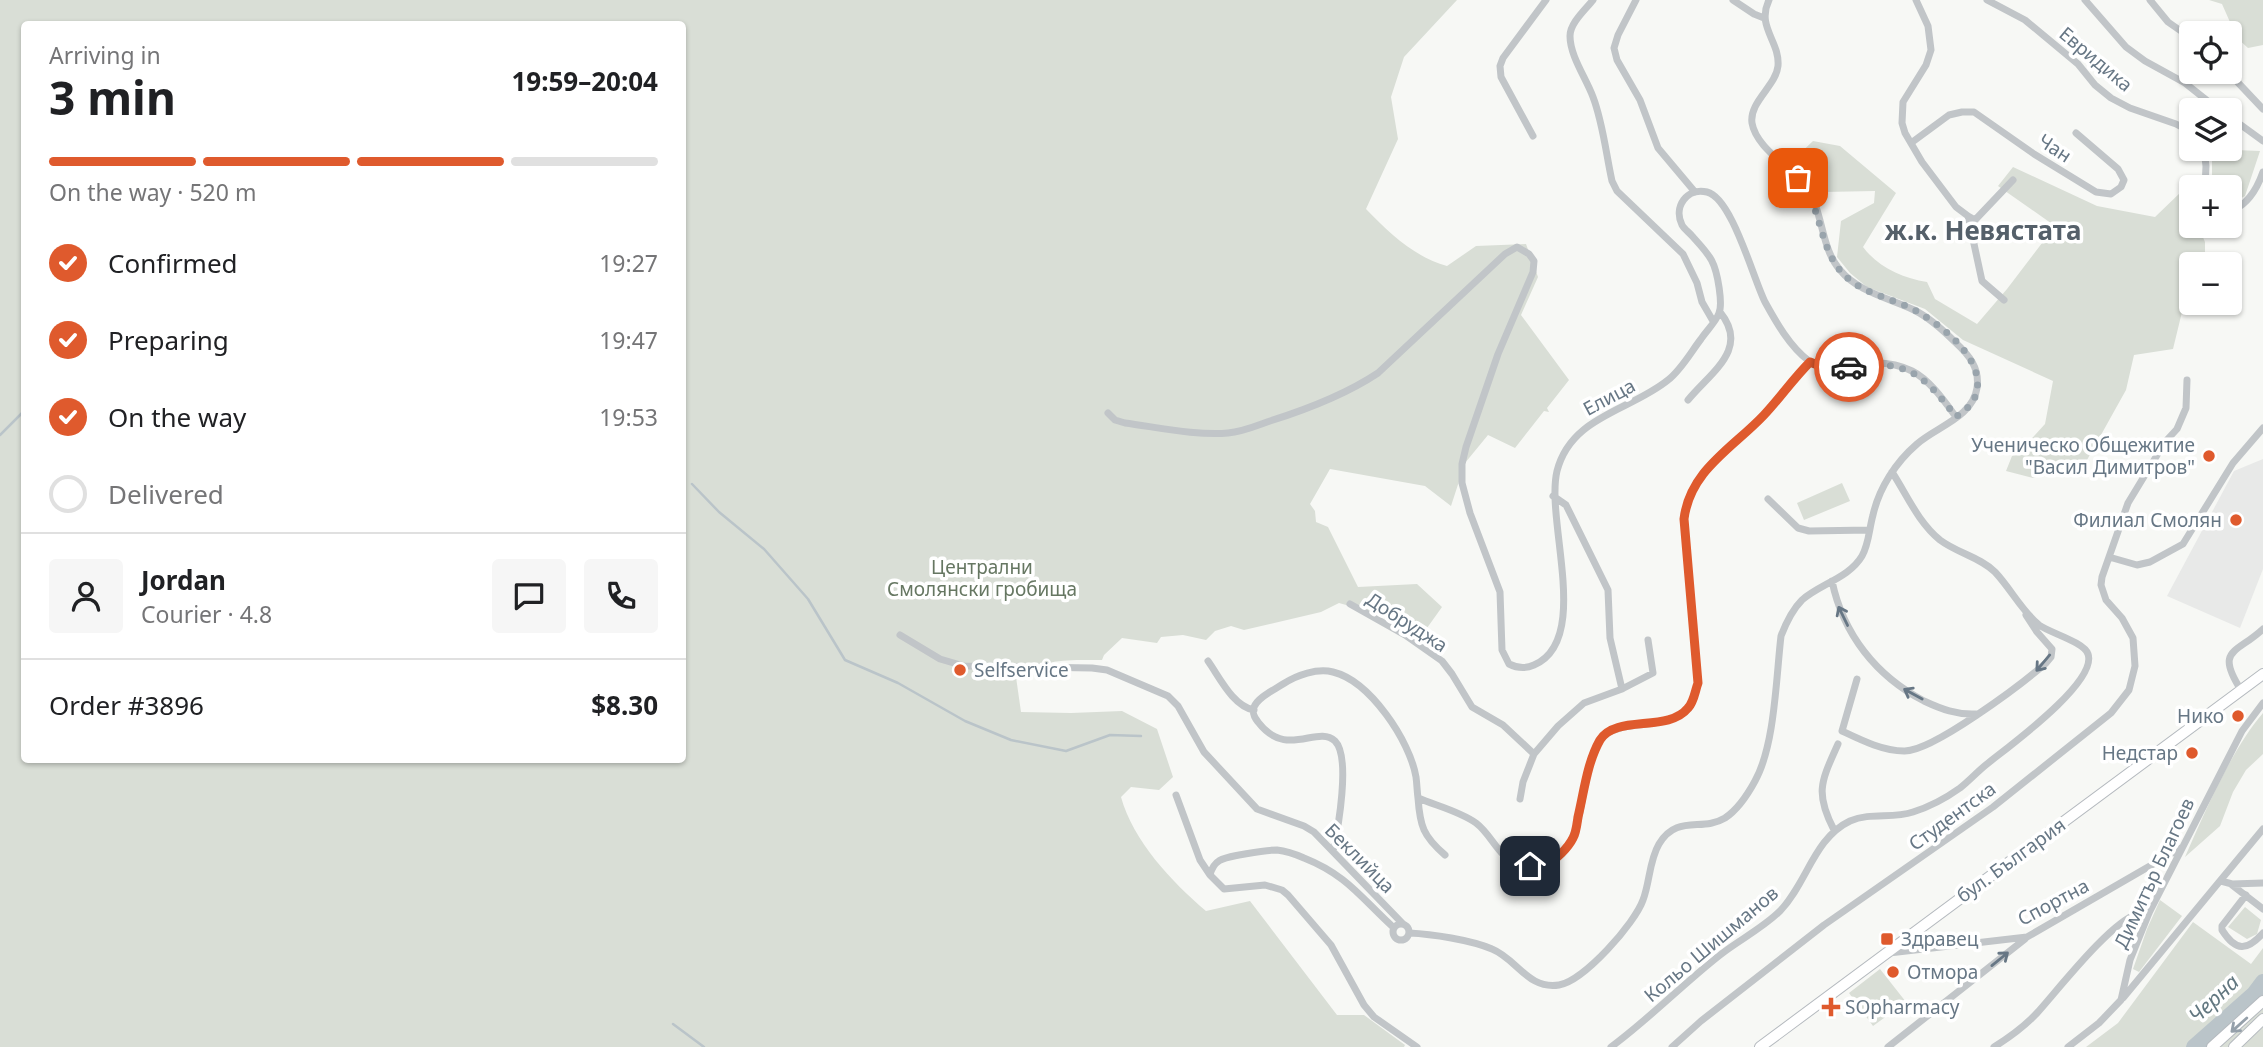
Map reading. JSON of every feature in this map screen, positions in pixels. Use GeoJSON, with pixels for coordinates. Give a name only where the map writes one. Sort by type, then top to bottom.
{"type":"FeatureCollection","features":[{"type":"Feature","properties":{"kind":"street"},"geometry":{"type":"LineString","coordinates":[[1533,136],[1500,77],[1500,66],[1503,58],[1546,0]]}},
{"type":"Feature","properties":{"kind":"street"},"geometry":{"type":"LineString","coordinates":[[1593,0],[1571,29],[1570,37],[1594,99],[1612,181],[1617,191],[1683,254],[1697,283],[1702,302],[1713,321]]}},
{"type":"Feature","properties":{"kind":"street"},"geometry":{"type":"LineString","coordinates":[[1636,0],[1618,35],[1614,48],[1617,60],[1640,100],[1658,148],[1695,191]]}},
{"type":"Feature","properties":{"kind":"street"},"geometry":{"type":"LineString","coordinates":[[1733,0],[1754,15],[1764,18]]}},
{"type":"Feature","properties":{"kind":"street"},"geometry":{"type":"LineString","coordinates":[[1409,933],[1427,934],[1495,949],[1531,980],[1548,985],[1566,984],[1612,945],[1639,911],[1659,844],[1669,833],[1684,825],[1709,824],[1724,818],[1738,806],[1755,783],[1765,761],[1781,636],[1789,618],[1803,599],[1851,568],[1861,557],[1874,511],[1892,472],[1903,456],[1971,404],[1977,390],[1978,373],[1970,356],[1934,322],[1916,311],[1857,286],[1840,271],[1829,253],[1808,189],[1756,136],[1752,121],[1756,108],[1775,76],[1778,65],[1764,18],[1769,0]]}},
{"type":"Feature","properties":{"kind":"street"},"geometry":{"type":"LineString","coordinates":[[1916,0],[1928,26],[1932,44],[1930,58],[1907,93],[1901,109],[1902,123],[1911,143],[1956,206],[1975,220],[2013,180]]}},
{"type":"Feature","properties":{"kind":"street","name":"Евридика"},"geometry":{"type":"LineString","coordinates":[[1987,0],[2025,20],[2078,64],[2095,85],[2112,97],[2130,108],[2179,126]]}},
{"type":"Feature","properties":{"kind":"street"},"geometry":{"type":"LineString","coordinates":[[2085,0],[2126,47],[2185,83],[2204,98]]}},
{"type":"Feature","properties":{"kind":"street"},"geometry":{"type":"LineString","coordinates":[[2150,0],[2168,22],[2179,30]]}},
{"type":"Feature","properties":{"kind":"street"},"geometry":{"type":"LineString","coordinates":[[2239,84],[2263,110]]}},
{"type":"Feature","properties":{"kind":"street","name":"Чан"},"geometry":{"type":"LineString","coordinates":[[1911,143],[1949,115],[1974,112],[2096,192],[2111,194],[2116,191],[2124,180],[2118,169],[2076,133]]}},
{"type":"Feature","properties":{"kind":"street"},"geometry":{"type":"LineString","coordinates":[[2242,126],[2263,141]]}},
{"type":"Feature","properties":{"kind":"street"},"geometry":{"type":"LineString","coordinates":[[2242,205],[2252,195],[2263,172]]}},
{"type":"Feature","properties":{"kind":"street"},"geometry":{"type":"LineString","coordinates":[[1688,400],[1726,357],[1732,344],[1728,323],[1720,312],[1713,259],[1682,225],[1679,213],[1680,204],[1685,197],[1695,191],[1708,192],[1719,199],[1729,213],[1765,301],[1794,346],[1810,362],[1834,369],[1876,363],[1913,372],[1942,399],[1956,417]]}},
{"type":"Feature","properties":{"kind":"street"},"geometry":{"type":"LineString","coordinates":[[1968,216],[1982,281],[2004,300]]}},
{"type":"Feature","properties":{"kind":"street","name":"Елица"},"geometry":{"type":"LineString","coordinates":[[1108,413],[1125,424],[1210,434],[1230,433],[1291,415],[1361,385],[1378,373],[1496,263],[1517,247],[1529,254],[1534,266],[1482,397],[1465,447],[1462,474],[1470,513],[1500,592],[1502,650],[1505,659],[1515,667],[1529,667],[1545,660],[1555,648],[1561,629],[1564,589],[1553,496],[1563,454],[1583,429],[1602,416],[1645,396],[1670,379],[1720,312]]}},
{"type":"Feature","properties":{"kind":"street"},"geometry":{"type":"LineString","coordinates":[[1418,799],[1464,816],[1478,825],[1501,852],[1517,864],[1530,866],[1547,863],[1560,855],[1574,838],[1584,786],[1602,737],[1619,728],[1670,720],[1680,716],[1690,706],[1698,683],[1685,505],[1716,458],[1747,433],[1810,362]]}},
{"type":"Feature","properties":{"kind":"street","name":"Студентска"},"geometry":{"type":"LineString","coordinates":[[1672,1047],[1701,1021],[1825,926],[1993,807],[2111,713],[2129,690],[2135,666],[2133,638],[2122,618],[2106,600],[2101,585],[2128,503],[2165,442],[2177,429],[2186,408],[2187,380]]}},
{"type":"Feature","properties":{"kind":"street"},"geometry":{"type":"LineString","coordinates":[[2109,557],[2137,565],[2150,562],[2183,544],[2233,463],[2263,428]]}},
{"type":"Feature","properties":{"kind":"street"},"geometry":{"type":"LineString","coordinates":[[1838,744],[1821,791],[1825,813],[1834,830],[1868,815],[1910,813],[1945,798],[1962,787],[2060,703],[2084,676],[2088,665],[2088,653],[2081,645],[2040,625],[2022,608],[1993,570],[1942,542],[1930,531],[1892,472]]}},
{"type":"Feature","properties":{"kind":"street"},"geometry":{"type":"LineString","coordinates":[[1553,496],[1566,505],[1608,590],[1610,638],[1622,689]]}},
{"type":"Feature","properties":{"kind":"street"},"geometry":{"type":"LineString","coordinates":[[1768,499],[1798,528],[1809,531],[1869,530]]}},
{"type":"Feature","properties":{"kind":"street"},"geometry":{"type":"LineString","coordinates":[[1832,581],[1836,601],[1861,649],[1874,665],[1904,690],[1948,711],[1977,714]]}},
{"type":"Feature","properties":{"kind":"street","name":"Добруджа"},"geometry":{"type":"LineString","coordinates":[[1350,604],[1405,635],[1441,661],[1472,707],[1503,725],[1534,754]]}},
{"type":"Feature","properties":{"kind":"street"},"geometry":{"type":"LineString","coordinates":[[1857,679],[1842,731],[1870,744],[1904,751],[1916,750],[1946,737],[2038,670],[2051,657],[2052,649],[2029,622],[2022,608]]}},
{"type":"Feature","properties":{"kind":"street"},"geometry":{"type":"LineString","coordinates":[[2241,690],[2230,670],[2229,660],[2236,648],[2263,629]]}},
{"type":"Feature","properties":{"kind":"street","name":"Беклийца"},"geometry":{"type":"LineString","coordinates":[[900,635],[940,659],[964,666],[1107,670],[1168,695],[1178,706],[1204,752],[1257,809],[1304,827],[1333,850],[1403,924]]}},
{"type":"Feature","properties":{"kind":"street"},"geometry":{"type":"LineString","coordinates":[[1520,799],[1523,782],[1534,754],[1558,726],[1584,703],[1622,689],[1653,673],[1648,640]]}},
{"type":"Feature","properties":{"kind":"street"},"geometry":{"type":"LineString","coordinates":[[1209,661],[1237,701],[1243,707],[1254,710]]}},
{"type":"Feature","properties":{"kind":"street"},"geometry":{"type":"LineString","coordinates":[[1333,850],[1339,826],[1342,776],[1342,759],[1336,742],[1321,737],[1280,741],[1268,734],[1254,717],[1255,705],[1261,699],[1290,680],[1312,672],[1330,671],[1342,675],[1368,693],[1382,709],[1407,751],[1416,775],[1423,832],[1445,855]]}},
{"type":"Feature","properties":{"kind":"street","name":"бул. България"},"geometry":{"type":"LineString","coordinates":[[1760,1047],[2263,674]]}},
{"type":"Feature","properties":{"kind":"street","name":"Димитър Благоев"},"geometry":{"type":"LineString","coordinates":[[2121,1000],[2130,960],[2149,913],[2242,731],[2263,703]]}},
{"type":"Feature","properties":{"kind":"street"},"geometry":{"type":"LineString","coordinates":[[1176,795],[1200,860],[1210,875],[1224,889],[1265,885],[1282,890],[1331,945],[1364,1005],[1374,1017],[1417,1047]]}},
{"type":"Feature","properties":{"kind":"street"},"geometry":{"type":"LineString","coordinates":[[2068,1047],[2099,1023],[2121,1000],[2263,829]]}},
{"type":"Feature","properties":{"kind":"street","name":"Кольо Шишманов"},"geometry":{"type":"LineString","coordinates":[[1611,1047],[1721,955],[1779,912],[1793,895],[1826,838],[1834,830]]}},
{"type":"Feature","properties":{"kind":"street","name":"Спортна"},"geometry":{"type":"LineString","coordinates":[[1885,953],[2027,937],[2183,846]]}},
{"type":"Feature","properties":{"kind":"street"},"geometry":{"type":"LineString","coordinates":[[1210,875],[1219,860],[1276,850],[1289,852],[1332,871],[1345,880],[1394,928],[1394,935],[1400,940],[1405,939],[1409,933]]}},
{"type":"Feature","properties":{"kind":"street"},"geometry":{"type":"LineString","coordinates":[[2221,881],[2232,884],[2263,883]]}},
{"type":"Feature","properties":{"kind":"street"},"geometry":{"type":"LineString","coordinates":[[2232,884],[2263,909]]}},
{"type":"Feature","properties":{"kind":"street"},"geometry":{"type":"LineString","coordinates":[[2246,895],[2222,926],[2222,930],[2243,948],[2263,933]]}},
{"type":"Feature","properties":{"kind":"street"},"geometry":{"type":"LineString","coordinates":[[1994,1047],[2016,1033],[2035,1015],[2091,951],[2119,925],[2136,914],[2149,913]]}},
{"type":"Feature","properties":{"kind":"street"},"geometry":{"type":"LineString","coordinates":[[1394,928],[1403,924],[1409,933]]}},
{"type":"Feature","properties":{"kind":"street"},"geometry":{"type":"LineString","coordinates":[[1888,1047],[2027,937]]}},
{"type":"Feature","properties":{"kind":"street"},"geometry":{"type":"LineString","coordinates":[[2212,1047],[2263,1000]]}},
{"type":"Feature","properties":{"kind":"street"},"geometry":{"type":"LineString","coordinates":[[2234,1047],[2263,1019]]}},
{"type":"Feature","properties":{"kind":"shaded area","name":"Филиал Смолян"},"geometry":{"type":"Polygon","coordinates":[[[2263,459],[2263,569],[2240,628],[2167,596],[2234,471],[2263,459]]]}},
{"type":"Feature","properties":{"kind":"green space","name":"Централни Смолянски гробища"},"geometry":{"type":"Polygon","coordinates":[[[0,0],[1457,0],[1404,57],[1391,97],[1398,139],[1366,209],[1414,251],[1447,266],[1476,246],[1526,244],[1538,277],[1521,315],[1569,380],[1547,408],[1549,412],[1544,411],[1515,448],[1488,435],[1465,463],[1451,506],[1425,486],[1330,469],[1310,504],[1315,511],[1316,522],[1328,527],[1358,587],[1417,584],[1442,607],[1422,635],[1399,620],[1339,603],[1321,612],[1244,630],[1231,626],[1215,631],[1206,640],[1183,635],[1161,637],[1157,643],[1122,638],[1102,660],[1047,663],[1016,677],[1021,712],[1122,711],[1157,729],[1173,777],[1159,790],[1131,787],[1121,797],[1135,829],[1155,860],[1206,911],[1250,901],[1337,1015],[1364,1015],[1405,1045],[0,1047],[0,0]]]}},
{"type":"Feature","properties":{"kind":"green space"},"geometry":{"type":"Polygon","coordinates":[[[2209,0],[2263,0],[2263,45],[2248,48],[2242,43],[2242,21],[2230,21],[2222,4],[2209,0]]]}},
{"type":"Feature","properties":{"kind":"green space"},"geometry":{"type":"Polygon","coordinates":[[[1813,141],[1840,146],[1896,193],[1863,247],[1891,270],[1927,282],[1935,299],[1977,324],[2055,226],[1998,186],[2013,167],[2097,206],[2155,217],[2179,194],[2179,238],[2203,238],[2205,252],[2179,252],[2179,315],[2181,315],[2173,349],[2134,355],[2126,390],[2087,460],[2033,478],[2006,471],[2012,456],[2045,424],[2053,381],[1963,340],[1925,309],[1867,287],[1850,273],[1837,257],[1841,221],[1874,203],[1875,191],[1824,192],[1792,161],[1813,141]]]}},
{"type":"Feature","properties":{"kind":"green space"},"geometry":{"type":"Polygon","coordinates":[[[2242,150],[2260,151],[2245,196],[2242,198],[2242,175],[2212,175],[2212,161],[2242,161],[2242,150]]]}},
{"type":"Feature","properties":{"kind":"green space"},"geometry":{"type":"Polygon","coordinates":[[[1842,483],[1850,501],[1804,520],[1797,503],[1842,483]]]}},
{"type":"Feature","properties":{"kind":"green space"},"geometry":{"type":"Polygon","coordinates":[[[2263,713],[2263,754],[2246,770],[2233,792],[2220,826],[2185,857],[2230,763],[2263,713]]]}},
{"type":"Feature","properties":{"kind":"green space"},"geometry":{"type":"Polygon","coordinates":[[[2160,900],[2182,916],[2139,972],[2133,969],[2160,900]]]}},
{"type":"Feature","properties":{"kind":"green space"},"geometry":{"type":"Polygon","coordinates":[[[2245,907],[2261,920],[2257,934],[2247,939],[2228,927],[2245,907]]]}},
{"type":"Feature","properties":{"kind":"green space"},"geometry":{"type":"Polygon","coordinates":[[[2193,922],[2251,964],[2263,948],[2263,1047],[2086,1047],[2118,1023],[2193,922]]]}},
{"type":"Feature","properties":{"kind":"green space"},"geometry":{"type":"Polygon","coordinates":[[[1880,969],[1906,1002],[1873,1026],[1849,993],[1880,969]]]}},
{"type":"Feature","properties":{"kind":"waterway"},"geometry":{"type":"LineString","coordinates":[[0,435],[21,414]]}},
{"type":"Feature","properties":{"kind":"waterway"},"geometry":{"type":"LineString","coordinates":[[692,484],[719,512],[764,549],[808,599],[845,660],[898,683],[965,721],[1011,740],[1066,751],[1110,735],[1141,736]]}},
{"type":"Feature","properties":{"kind":"waterway","name":"Черна"},"geometry":{"type":"LineString","coordinates":[[2194,1047],[2254,994],[2263,982]]}},
{"type":"Feature","properties":{"kind":"waterway","name":"Черна"},"geometry":{"type":"LineString","coordinates":[[2254,994],[2258,998]]}},
{"type":"Feature","properties":{"kind":"waterway"},"geometry":{"type":"LineString","coordinates":[[673,1024],[704,1047]]}},
{"type":"Feature","properties":{"kind":"way so far"},"geometry":{"type":"LineString","coordinates":[[1798,178],[1808,189],[1829,253],[1840,271],[1857,286],[1916,311],[1934,322],[1970,356],[1978,373],[1977,390],[1971,404],[1956,417],[1942,399],[1913,372],[1876,363],[1849,367]]}},
{"type":"Feature","properties":{"kind":"place","name":"Ученическо Общежитие \"Васил Димитров\""},"geometry":{"type":"Point","coordinates":[2209,456]}},
{"type":"Feature","properties":{"kind":"place","name":"Филиал Смолян"},"geometry":{"type":"Point","coordinates":[2236,520]}},
{"type":"Feature","properties":{"kind":"place","name":"Selfservice"},"geometry":{"type":"Point","coordinates":[960,670]}},
{"type":"Feature","properties":{"kind":"place","name":"Нико"},"geometry":{"type":"Point","coordinates":[2238,716]}},
{"type":"Feature","properties":{"kind":"place","name":"Недстар"},"geometry":{"type":"Point","coordinates":[2192,753]}},
{"type":"Feature","properties":{"kind":"place","name":"Здравец"},"geometry":{"type":"Point","coordinates":[1887,939]}},
{"type":"Feature","properties":{"kind":"place","name":"Отмора"},"geometry":{"type":"Point","coordinates":[1893,972]}},
{"type":"Feature","properties":{"kind":"place","name":"SOpharmacy"},"geometry":{"type":"Point","coordinates":[1831,1007]}},
{"type":"Feature","properties":{"kind":"district","name":"ж.к. Невястата"},"geometry":{"type":"Point","coordinates":[1983,231]}},
{"type":"Feature","properties":{"kind":"route"},"geometry":{"type":"LineString","coordinates":[[1530,866],[1547,863],[1560,855],[1574,838],[1584,786],[1602,737],[1619,728],[1670,720],[1680,716],[1690,706],[1698,683],[1684,519],[1685,505],[1696,485],[1716,458],[1747,433],[1810,362],[1834,369],[1849,367]]}}]}
